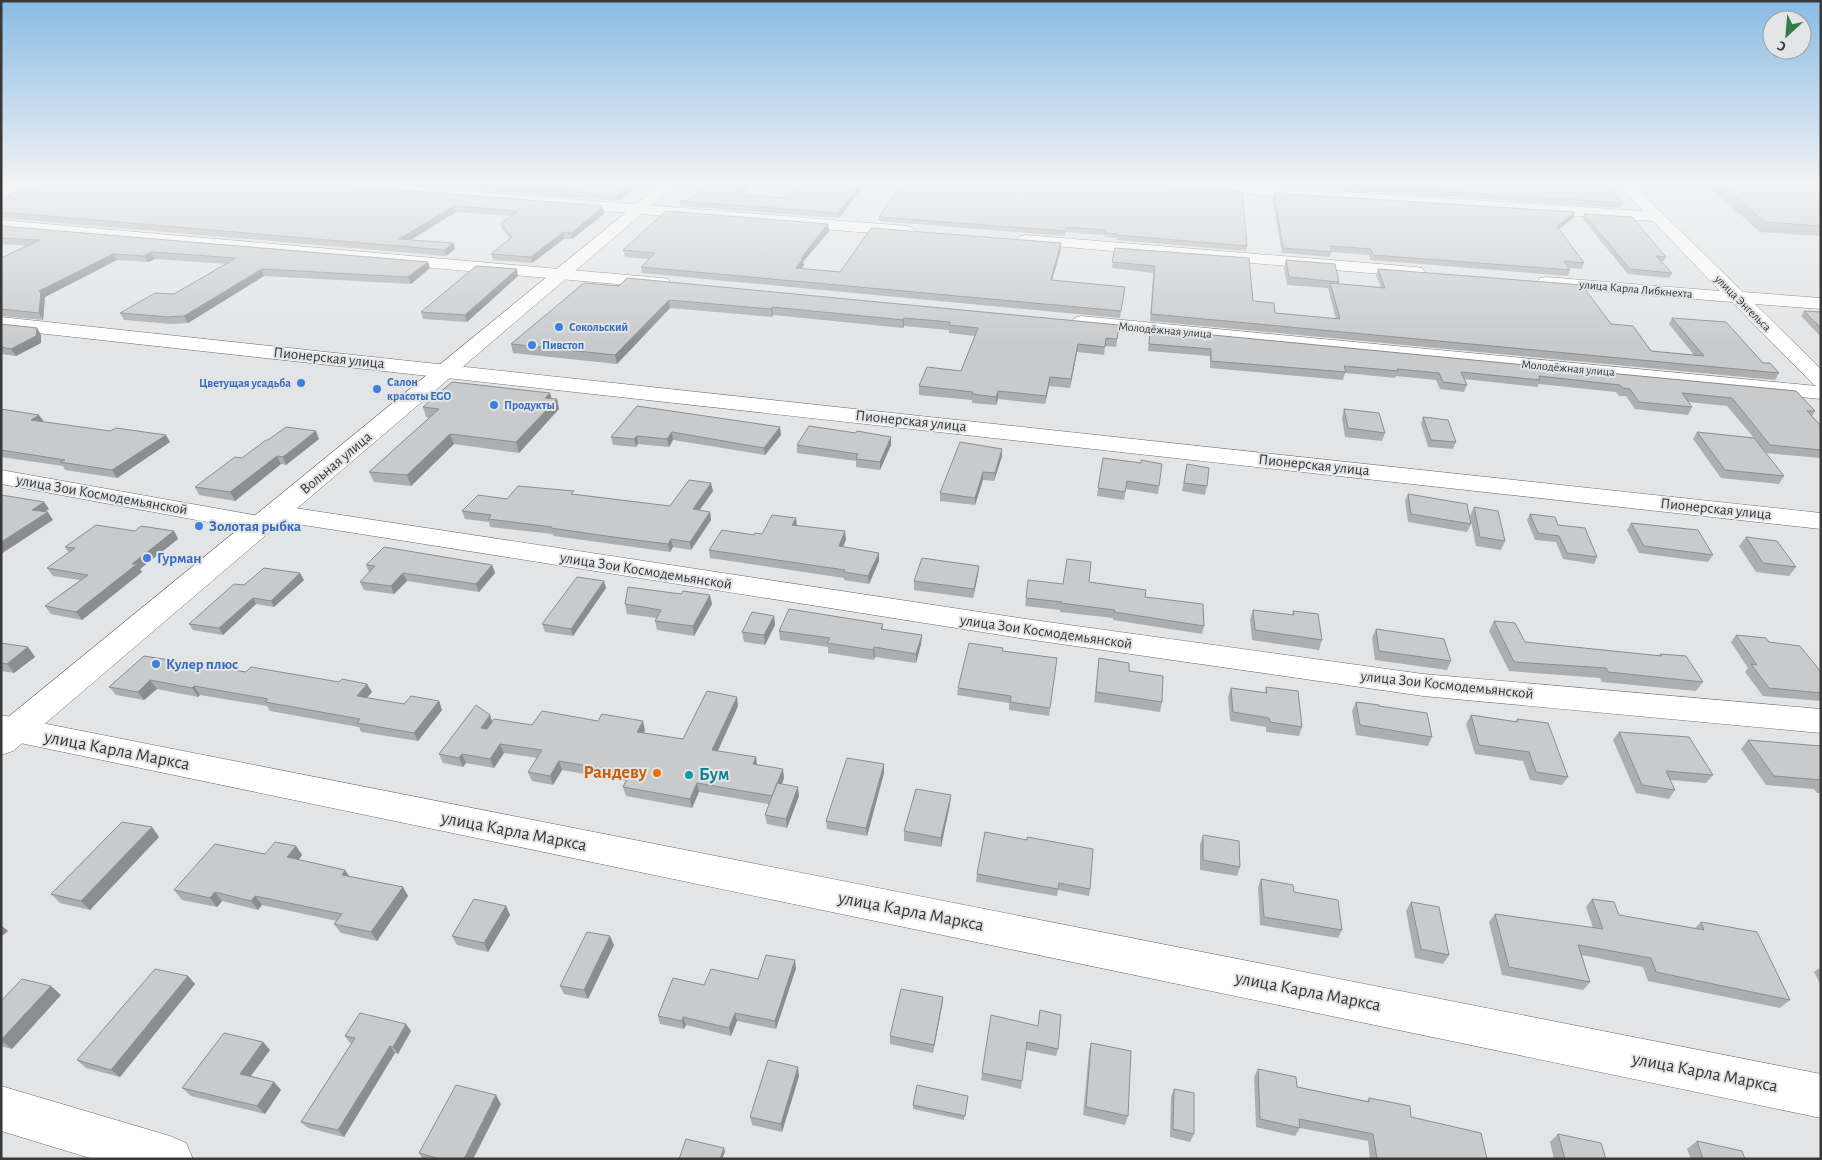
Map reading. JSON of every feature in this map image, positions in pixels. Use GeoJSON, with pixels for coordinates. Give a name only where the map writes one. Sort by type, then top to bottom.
{"type":"FeatureCollection","features":[{"type":"Feature","properties":{"kind":"street"},"geometry":{"type":"LineString","coordinates":[[144,237],[674,284]]}},
{"type":"Feature","properties":{"kind":"street","name":"Вольная улица"},"geometry":{"type":"LineString","coordinates":[[6,733],[268,519],[608,237]]}},
{"type":"Feature","properties":{"kind":"street","name":"улица Энгельса"},"geometry":{"type":"LineString","coordinates":[[1677,237],[1821,381]]}},
{"type":"Feature","properties":{"kind":"street"},"geometry":{"type":"LineString","coordinates":[[1006,239],[1432,273]]}},
{"type":"Feature","properties":{"kind":"street","name":"улица Карла Либкнехта"},"geometry":{"type":"LineString","coordinates":[[1530,281],[1821,304]]}},
{"type":"Feature","properties":{"kind":"street","name":"Молодёжная улица"},"geometry":{"type":"LineString","coordinates":[[1062,320],[1821,393]]}},
{"type":"Feature","properties":{"kind":"street","name":"Пионерская улица"},"geometry":{"type":"LineString","coordinates":[[1,323],[1821,521]]}},
{"type":"Feature","properties":{"kind":"street","name":"улица Зои Космодемьянской"},"geometry":{"type":"LineString","coordinates":[[1,477],[268,519],[1423,685],[1821,721]]}},
{"type":"Feature","properties":{"kind":"street","name":"улица Карла Маркса"},"geometry":{"type":"LineString","coordinates":[[6,733],[1821,1096]]}},
{"type":"Feature","properties":{"kind":"street"},"geometry":{"type":"LineString","coordinates":[[1,1108],[170,1159]]}},
{"type":"Feature","properties":{"kind":"building"},"geometry":{"type":"Polygon","coordinates":[[[133,237],[428,262],[408,277],[262,269],[184,316],[168,317],[120,313],[155,293],[174,294],[236,258],[151,252],[144,256],[113,254],[39,291],[41,292],[39,313],[1,309],[1,258],[40,240],[1,238],[133,237]]]}},
{"type":"Feature","properties":{"kind":"building"},"geometry":{"type":"Polygon","coordinates":[[[295,237],[402,237],[399,239],[453,243],[445,250],[295,237]]]}},
{"type":"Feature","properties":{"kind":"building"},"geometry":{"type":"Polygon","coordinates":[[[512,237],[556,237],[531,257],[491,254],[512,237]]]}},
{"type":"Feature","properties":{"kind":"building"},"geometry":{"type":"Polygon","coordinates":[[[637,237],[818,237],[801,258],[803,259],[796,268],[840,272],[865,237],[987,237],[1061,243],[1051,280],[1125,287],[1121,311],[641,267],[655,253],[623,250],[637,237]]]}},
{"type":"Feature","properties":{"kind":"building"},"geometry":{"type":"Polygon","coordinates":[[[1142,237],[1246,237],[1247,246],[1142,237]]]}},
{"type":"Feature","properties":{"kind":"building"},"geometry":{"type":"Polygon","coordinates":[[[1281,237],[1565,237],[1584,263],[1564,261],[1570,270],[1373,255],[1371,249],[1331,246],[1331,252],[1283,248],[1281,237]]]}},
{"type":"Feature","properties":{"kind":"building"},"geometry":{"type":"Polygon","coordinates":[[[1603,237],[1649,237],[1666,257],[1656,256],[1672,273],[1630,269],[1603,237]]]}},
{"type":"Feature","properties":{"kind":"building"},"geometry":{"type":"Polygon","coordinates":[[[1115,248],[1249,258],[1253,301],[1274,303],[1275,313],[1340,319],[1330,283],[1385,288],[1378,269],[1582,285],[1611,324],[1633,326],[1651,351],[1704,356],[1672,318],[1726,322],[1763,363],[1770,363],[1779,373],[1151,314],[1155,266],[1112,262],[1115,248]]]}},
{"type":"Feature","properties":{"kind":"building"},"geometry":{"type":"Polygon","coordinates":[[[1286,260],[1335,264],[1339,282],[1289,277],[1286,260]]]}},
{"type":"Feature","properties":{"kind":"building"},"geometry":{"type":"Polygon","coordinates":[[[476,266],[517,269],[465,315],[421,312],[476,266]]]}},
{"type":"Feature","properties":{"kind":"building"},"geometry":{"type":"Polygon","coordinates":[[[627,278],[1119,325],[1117,339],[1106,338],[1105,347],[1078,344],[1071,379],[1050,377],[1046,396],[998,391],[996,397],[972,394],[973,392],[919,386],[927,367],[961,371],[978,328],[949,325],[950,322],[904,318],[903,320],[772,307],[771,309],[669,300],[615,355],[511,344],[584,283],[619,286],[627,278]]]}},
{"type":"Feature","properties":{"kind":"building"},"geometry":{"type":"Polygon","coordinates":[[[1804,311],[1821,312],[1821,328],[1804,311]]]}},
{"type":"Feature","properties":{"kind":"building"},"geometry":{"type":"Polygon","coordinates":[[[1,324],[37,328],[36,336],[11,349],[1,347],[1,324]]]}},
{"type":"Feature","properties":{"kind":"building"},"geometry":{"type":"Polygon","coordinates":[[[1150,329],[1796,391],[1815,411],[1807,411],[1821,426],[1821,450],[1770,445],[1732,398],[1682,393],[1692,407],[1639,402],[1630,389],[1623,388],[1620,385],[1539,376],[1540,380],[1461,372],[1467,385],[1443,382],[1439,373],[1397,369],[1398,371],[1344,366],[1346,372],[1211,361],[1211,349],[1149,344],[1150,329]]]}},
{"type":"Feature","properties":{"kind":"building"},"geometry":{"type":"Polygon","coordinates":[[[452,382],[550,393],[545,398],[557,399],[516,442],[450,434],[407,475],[369,472],[439,409],[423,407],[452,382]]]}},
{"type":"Feature","properties":{"kind":"building"},"geometry":{"type":"Polygon","coordinates":[[[637,406],[780,427],[764,448],[672,432],[667,439],[637,436],[634,439],[611,437],[637,406]]]}},
{"type":"Feature","properties":{"kind":"building"},"geometry":{"type":"Polygon","coordinates":[[[1,409],[39,415],[31,420],[110,431],[116,428],[166,435],[112,470],[60,462],[65,460],[1,450],[1,409]]]}},
{"type":"Feature","properties":{"kind":"building"},"geometry":{"type":"Polygon","coordinates":[[[1344,409],[1379,413],[1385,433],[1348,428],[1344,409]]]}},
{"type":"Feature","properties":{"kind":"building"},"geometry":{"type":"Polygon","coordinates":[[[1423,417],[1448,420],[1456,442],[1431,440],[1423,417]]]}},
{"type":"Feature","properties":{"kind":"building"},"geometry":{"type":"Polygon","coordinates":[[[809,426],[891,437],[880,462],[856,459],[858,454],[797,445],[809,426]]]}},
{"type":"Feature","properties":{"kind":"building"},"geometry":{"type":"Polygon","coordinates":[[[286,427],[316,431],[283,457],[277,456],[230,492],[195,487],[235,457],[242,458],[286,427]]]}},
{"type":"Feature","properties":{"kind":"building"},"geometry":{"type":"Polygon","coordinates":[[[1697,432],[1754,438],[1784,476],[1725,470],[1697,432]]]}},
{"type":"Feature","properties":{"kind":"building"},"geometry":{"type":"Polygon","coordinates":[[[960,442],[1002,449],[995,473],[983,472],[975,498],[940,493],[960,442]]]}},
{"type":"Feature","properties":{"kind":"building"},"geometry":{"type":"Polygon","coordinates":[[[1103,458],[1141,463],[1141,460],[1162,464],[1159,486],[1127,481],[1125,492],[1098,488],[1103,458]]]}},
{"type":"Feature","properties":{"kind":"building"},"geometry":{"type":"Polygon","coordinates":[[[1187,464],[1209,468],[1207,486],[1184,483],[1187,464]]]}},
{"type":"Feature","properties":{"kind":"building"},"geometry":{"type":"Polygon","coordinates":[[[689,480],[711,483],[693,509],[710,512],[690,542],[671,539],[668,544],[613,537],[488,519],[491,515],[462,511],[478,495],[507,499],[518,486],[574,491],[571,494],[670,506],[689,480]]]}},
{"type":"Feature","properties":{"kind":"building"},"geometry":{"type":"Polygon","coordinates":[[[1408,494],[1467,504],[1471,524],[1411,514],[1408,494]]]}},
{"type":"Feature","properties":{"kind":"building"},"geometry":{"type":"Polygon","coordinates":[[[1,495],[44,502],[32,510],[48,512],[1,542],[1,495]]]}},
{"type":"Feature","properties":{"kind":"building"},"geometry":{"type":"Polygon","coordinates":[[[1474,507],[1498,511],[1505,541],[1480,537],[1474,507]]]}},
{"type":"Feature","properties":{"kind":"building"},"geometry":{"type":"Polygon","coordinates":[[[1530,514],[1555,517],[1558,525],[1585,528],[1597,557],[1567,553],[1559,536],[1538,533],[1530,514]]]}},
{"type":"Feature","properties":{"kind":"building"},"geometry":{"type":"Polygon","coordinates":[[[772,515],[796,518],[792,525],[845,531],[839,546],[879,553],[868,576],[844,572],[845,570],[709,550],[722,530],[754,535],[755,533],[762,534],[772,515]]]}},
{"type":"Feature","properties":{"kind":"building"},"geometry":{"type":"Polygon","coordinates":[[[1631,523],[1698,530],[1713,555],[1644,546],[1631,523]]]}},
{"type":"Feature","properties":{"kind":"building"},"geometry":{"type":"Polygon","coordinates":[[[96,525],[135,531],[141,526],[174,531],[132,564],[137,564],[76,612],[45,606],[88,575],[47,568],[75,548],[65,547],[96,525]]]}},
{"type":"Feature","properties":{"kind":"building"},"geometry":{"type":"Polygon","coordinates":[[[1746,537],[1777,541],[1796,567],[1763,563],[1746,537]]]}},
{"type":"Feature","properties":{"kind":"building"},"geometry":{"type":"Polygon","coordinates":[[[384,547],[492,565],[476,584],[403,573],[391,586],[360,582],[375,566],[366,565],[384,547]]]}},
{"type":"Feature","properties":{"kind":"building"},"geometry":{"type":"Polygon","coordinates":[[[922,558],[979,566],[974,589],[914,581],[922,558]]]}},
{"type":"Feature","properties":{"kind":"building"},"geometry":{"type":"Polygon","coordinates":[[[1067,559],[1091,562],[1089,582],[1146,590],[1145,597],[1203,604],[1204,626],[1114,612],[1115,610],[1026,598],[1028,580],[1063,584],[1067,559]]]}},
{"type":"Feature","properties":{"kind":"building"},"geometry":{"type":"Polygon","coordinates":[[[264,568],[300,573],[271,601],[253,598],[219,628],[189,624],[234,584],[244,585],[264,568]]]}},
{"type":"Feature","properties":{"kind":"building"},"geometry":{"type":"Polygon","coordinates":[[[577,577],[604,581],[571,629],[542,624],[577,577]]]}},
{"type":"Feature","properties":{"kind":"building"},"geometry":{"type":"Polygon","coordinates":[[[628,587],[681,594],[683,591],[710,595],[693,626],[655,621],[661,610],[625,604],[628,587]]]}},
{"type":"Feature","properties":{"kind":"building"},"geometry":{"type":"Polygon","coordinates":[[[789,609],[883,624],[881,629],[922,635],[916,654],[874,647],[873,650],[827,643],[830,638],[779,631],[789,609]]]}},
{"type":"Feature","properties":{"kind":"building"},"geometry":{"type":"Polygon","coordinates":[[[1253,610],[1294,615],[1293,611],[1318,614],[1322,640],[1255,630],[1253,610]]]}},
{"type":"Feature","properties":{"kind":"building"},"geometry":{"type":"Polygon","coordinates":[[[752,612],[774,616],[764,635],[742,632],[752,612]]]}},
{"type":"Feature","properties":{"kind":"building"},"geometry":{"type":"Polygon","coordinates":[[[1494,621],[1515,623],[1525,642],[1662,656],[1660,654],[1686,656],[1703,682],[1608,672],[1606,668],[1514,662],[1494,621]]]}},
{"type":"Feature","properties":{"kind":"building"},"geometry":{"type":"Polygon","coordinates":[[[1376,629],[1444,639],[1451,661],[1379,651],[1376,629]]]}},
{"type":"Feature","properties":{"kind":"building"},"geometry":{"type":"Polygon","coordinates":[[[1736,635],[1766,638],[1769,642],[1800,646],[1821,672],[1821,693],[1769,688],[1751,664],[1757,665],[1736,635]]]}},
{"type":"Feature","properties":{"kind":"building"},"geometry":{"type":"Polygon","coordinates":[[[1,643],[28,647],[7,664],[1,663],[1,643]]]}},
{"type":"Feature","properties":{"kind":"building"},"geometry":{"type":"Polygon","coordinates":[[[969,643],[1003,648],[1002,651],[1057,658],[1050,708],[1010,702],[1011,696],[958,688],[969,643]]]}},
{"type":"Feature","properties":{"kind":"building"},"geometry":{"type":"Polygon","coordinates":[[[144,656],[246,672],[251,667],[339,682],[342,679],[367,684],[357,696],[404,704],[411,696],[439,701],[414,733],[357,723],[360,719],[265,702],[268,699],[194,686],[192,688],[150,680],[138,692],[109,687],[144,656]]]}},
{"type":"Feature","properties":{"kind":"building"},"geometry":{"type":"Polygon","coordinates":[[[1099,658],[1129,663],[1129,671],[1163,676],[1162,702],[1096,692],[1099,658]]]}},
{"type":"Feature","properties":{"kind":"building"},"geometry":{"type":"Polygon","coordinates":[[[1266,687],[1298,691],[1302,727],[1270,722],[1269,718],[1233,712],[1231,688],[1267,693],[1266,687]]]}},
{"type":"Feature","properties":{"kind":"building"},"geometry":{"type":"Polygon","coordinates":[[[707,691],[737,697],[712,750],[756,757],[753,764],[783,769],[772,796],[697,783],[690,799],[623,787],[630,773],[559,761],[550,776],[528,772],[542,750],[500,744],[490,759],[462,754],[459,758],[439,754],[476,705],[490,715],[481,728],[487,729],[494,719],[532,725],[542,711],[598,721],[602,714],[643,721],[637,732],[683,739],[707,691]]]}},
{"type":"Feature","properties":{"kind":"building"},"geometry":{"type":"Polygon","coordinates":[[[1356,702],[1427,713],[1432,737],[1360,725],[1356,702]]]}},
{"type":"Feature","properties":{"kind":"building"},"geometry":{"type":"Polygon","coordinates":[[[1471,715],[1518,722],[1517,719],[1548,723],[1568,777],[1536,772],[1529,752],[1479,745],[1471,715]]]}},
{"type":"Feature","properties":{"kind":"building"},"geometry":{"type":"Polygon","coordinates":[[[1619,732],[1689,737],[1713,775],[1666,771],[1675,790],[1642,785],[1619,732]]]}},
{"type":"Feature","properties":{"kind":"building"},"geometry":{"type":"Polygon","coordinates":[[[1748,740],[1821,746],[1821,780],[1774,776],[1748,740]]]}},
{"type":"Feature","properties":{"kind":"building"},"geometry":{"type":"Polygon","coordinates":[[[847,758],[884,764],[866,828],[826,821],[847,758]]]}},
{"type":"Feature","properties":{"kind":"building"},"geometry":{"type":"Polygon","coordinates":[[[777,783],[798,787],[786,819],[765,815],[777,783]]]}},
{"type":"Feature","properties":{"kind":"building"},"geometry":{"type":"Polygon","coordinates":[[[916,789],[951,795],[941,838],[904,831],[916,789]]]}},
{"type":"Feature","properties":{"kind":"building"},"geometry":{"type":"Polygon","coordinates":[[[122,822],[152,827],[81,901],[51,894],[122,822]]]}},
{"type":"Feature","properties":{"kind":"building"},"geometry":{"type":"Polygon","coordinates":[[[985,832],[1027,840],[1027,837],[1093,849],[1090,889],[1059,883],[1058,889],[977,874],[985,832]]]}},
{"type":"Feature","properties":{"kind":"building"},"geometry":{"type":"Polygon","coordinates":[[[1203,835],[1239,841],[1240,867],[1203,860],[1203,835]]]}},
{"type":"Feature","properties":{"kind":"building"},"geometry":{"type":"Polygon","coordinates":[[[275,842],[296,846],[287,857],[345,870],[342,875],[403,887],[371,932],[334,924],[342,914],[255,896],[251,901],[215,892],[210,898],[174,890],[215,844],[265,854],[275,842]]]}},
{"type":"Feature","properties":{"kind":"building"},"geometry":{"type":"Polygon","coordinates":[[[1261,879],[1293,885],[1294,892],[1338,900],[1342,930],[1264,917],[1261,879]]]}},
{"type":"Feature","properties":{"kind":"building"},"geometry":{"type":"Polygon","coordinates":[[[474,899],[506,906],[484,943],[452,936],[474,899]]]}},
{"type":"Feature","properties":{"kind":"building"},"geometry":{"type":"Polygon","coordinates":[[[1592,899],[1614,902],[1619,915],[1704,930],[1701,922],[1757,932],[1790,1000],[1656,972],[1651,958],[1578,945],[1590,982],[1509,967],[1495,914],[1603,929],[1592,899]]]}},
{"type":"Feature","properties":{"kind":"building"},"geometry":{"type":"Polygon","coordinates":[[[1411,902],[1439,907],[1449,955],[1421,949],[1411,902]]]}},
{"type":"Feature","properties":{"kind":"building"},"geometry":{"type":"Polygon","coordinates":[[[587,932],[610,936],[584,990],[560,986],[587,932]]]}},
{"type":"Feature","properties":{"kind":"building"},"geometry":{"type":"Polygon","coordinates":[[[766,955],[795,960],[775,1021],[735,1013],[729,1028],[683,1017],[682,1021],[658,1016],[673,978],[704,985],[711,969],[758,979],[766,955]]]}},
{"type":"Feature","properties":{"kind":"building"},"geometry":{"type":"Polygon","coordinates":[[[155,969],[188,976],[111,1070],[77,1060],[155,969]]]}},
{"type":"Feature","properties":{"kind":"building"},"geometry":{"type":"Polygon","coordinates":[[[22,979],[51,986],[1,1040],[1,1001],[22,979]]]}},
{"type":"Feature","properties":{"kind":"building"},"geometry":{"type":"Polygon","coordinates":[[[901,989],[943,997],[934,1045],[890,1036],[901,989]]]}},
{"type":"Feature","properties":{"kind":"building"},"geometry":{"type":"Polygon","coordinates":[[[1040,1010],[1061,1015],[1058,1049],[1027,1042],[1022,1081],[982,1073],[991,1015],[1038,1026],[1040,1010]]]}},
{"type":"Feature","properties":{"kind":"building"},"geometry":{"type":"Polygon","coordinates":[[[360,1013],[406,1024],[393,1047],[390,1046],[338,1130],[301,1122],[355,1038],[345,1036],[360,1013]]]}},
{"type":"Feature","properties":{"kind":"building"},"geometry":{"type":"Polygon","coordinates":[[[224,1033],[263,1042],[240,1074],[274,1082],[257,1106],[182,1088],[224,1033]]]}},
{"type":"Feature","properties":{"kind":"building"},"geometry":{"type":"Polygon","coordinates":[[[1091,1043],[1131,1051],[1128,1116],[1086,1107],[1091,1043]]]}},
{"type":"Feature","properties":{"kind":"building"},"geometry":{"type":"Polygon","coordinates":[[[768,1060],[798,1067],[781,1124],[750,1117],[768,1060]]]}},
{"type":"Feature","properties":{"kind":"building"},"geometry":{"type":"Polygon","coordinates":[[[1258,1069],[1296,1077],[1297,1087],[1369,1102],[1369,1098],[1410,1106],[1411,1117],[1481,1133],[1487,1159],[1377,1159],[1373,1134],[1299,1119],[1300,1128],[1260,1119],[1258,1069]]]}},
{"type":"Feature","properties":{"kind":"building"},"geometry":{"type":"Polygon","coordinates":[[[456,1085],[496,1095],[464,1159],[440,1159],[419,1153],[456,1085]]]}},
{"type":"Feature","properties":{"kind":"building"},"geometry":{"type":"Polygon","coordinates":[[[917,1085],[968,1096],[965,1116],[913,1105],[917,1085]]]}},
{"type":"Feature","properties":{"kind":"building"},"geometry":{"type":"Polygon","coordinates":[[[1174,1089],[1194,1093],[1194,1134],[1173,1129],[1174,1089]]]}},
{"type":"Feature","properties":{"kind":"building"},"geometry":{"type":"Polygon","coordinates":[[[1558,1134],[1601,1143],[1606,1159],[1565,1159],[1558,1134]]]}},
{"type":"Feature","properties":{"kind":"building"},"geometry":{"type":"Polygon","coordinates":[[[686,1139],[724,1148],[720,1159],[679,1159],[686,1139]]]}},
{"type":"Feature","properties":{"kind":"building"},"geometry":{"type":"Polygon","coordinates":[[[1697,1141],[1742,1151],[1745,1159],[1703,1159],[1697,1141]]]}},
{"type":"Feature","properties":{"kind":"place","name":"Сокольский"},"geometry":{"type":"Point","coordinates":[559,327]}},
{"type":"Feature","properties":{"kind":"place","name":"Пивстоп"},"geometry":{"type":"Point","coordinates":[532,345]}},
{"type":"Feature","properties":{"kind":"place","name":"Цветущая усадьба"},"geometry":{"type":"Point","coordinates":[301,383]}},
{"type":"Feature","properties":{"kind":"place","name":"Салон красоты EGO"},"geometry":{"type":"Point","coordinates":[377,389]}},
{"type":"Feature","properties":{"kind":"place","name":"Продукты"},"geometry":{"type":"Point","coordinates":[494,405]}},
{"type":"Feature","properties":{"kind":"place","name":"Золотая рыбка"},"geometry":{"type":"Point","coordinates":[199,526]}},
{"type":"Feature","properties":{"kind":"place","name":"Гурман"},"geometry":{"type":"Point","coordinates":[147,558]}},
{"type":"Feature","properties":{"kind":"place","name":"Кулер плюс"},"geometry":{"type":"Point","coordinates":[156,664]}},
{"type":"Feature","properties":{"kind":"place","name":"Рандеву"},"geometry":{"type":"Point","coordinates":[657,773]}},
{"type":"Feature","properties":{"kind":"place","name":"Бум"},"geometry":{"type":"Point","coordinates":[689,775]}}]}
